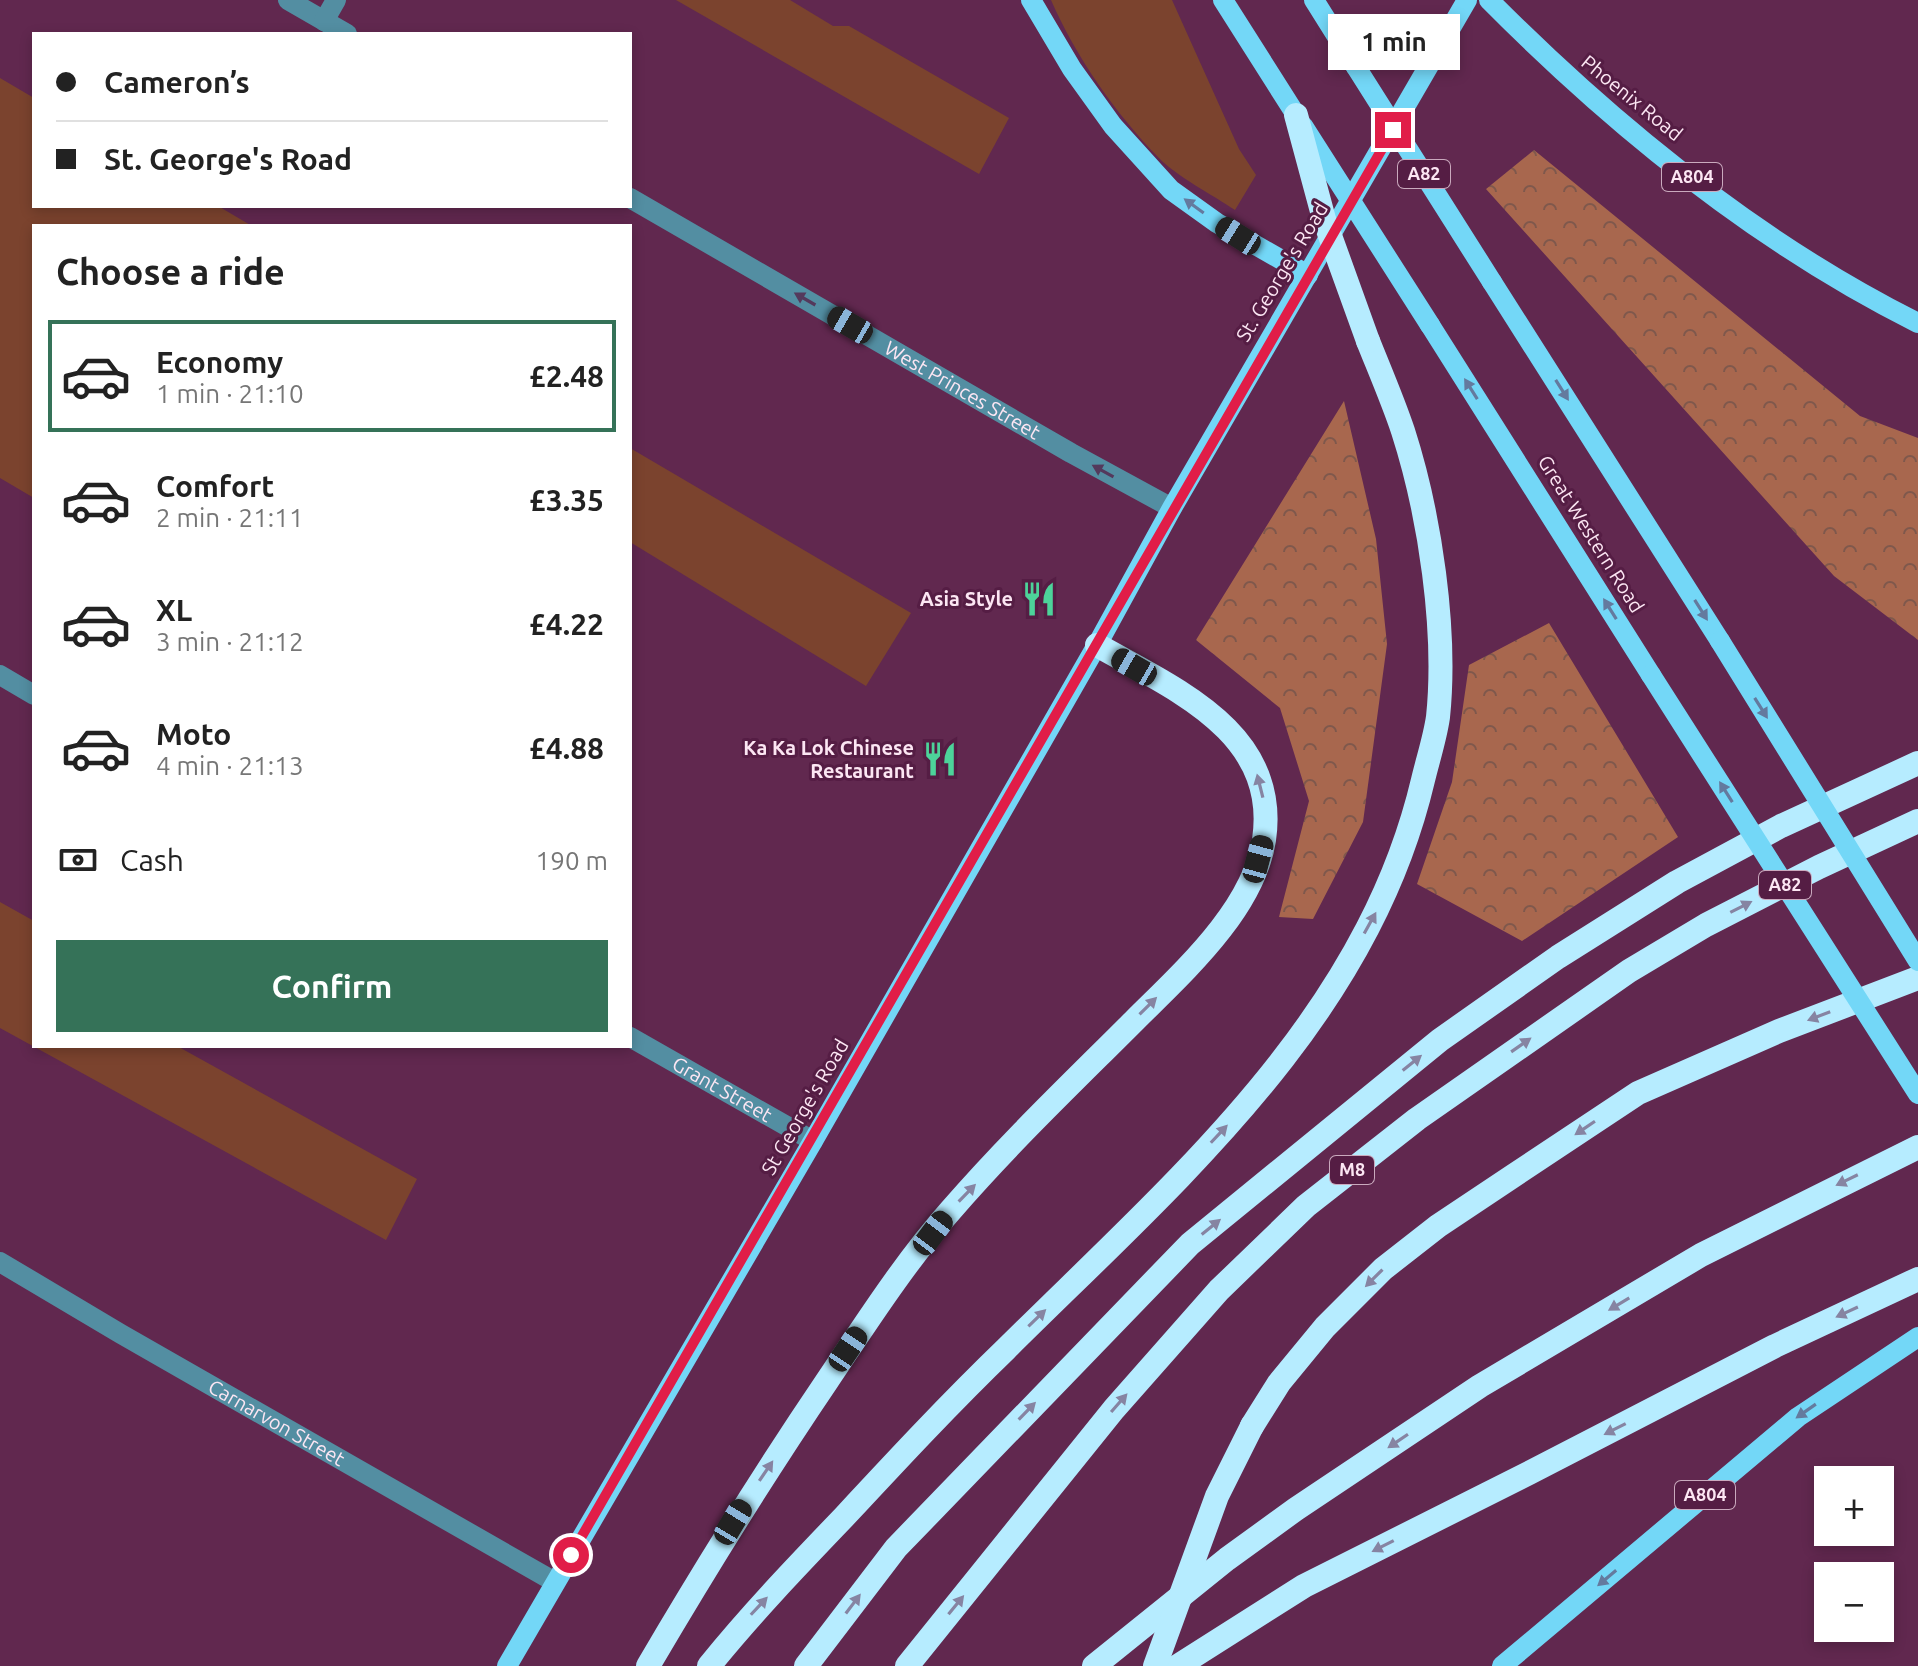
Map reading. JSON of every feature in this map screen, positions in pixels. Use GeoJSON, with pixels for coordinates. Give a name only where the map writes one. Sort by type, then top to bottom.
{"type":"FeatureCollection","features":[{"type":"Feature","properties":{"kind":"highway"},"geometry":{"type":"LineString","coordinates":[[709,1666],[746,1620],[885,1472],[1002,1352],[1152,1206],[1262,1088],[1329,998],[1383,901],[1414,819],[1437,720],[1439,626],[1432,564],[1407,448],[1324,219],[1296,115]]}},
{"type":"Feature","properties":{"kind":"highway"},"geometry":{"type":"LineString","coordinates":[[648,1666],[746,1501],[865,1324],[950,1210],[1160,994],[1240,904],[1253,879],[1264,840],[1264,800],[1256,768],[1240,742],[1214,716],[1176,690],[1097,645]]}},
{"type":"Feature","properties":{"kind":"highway"},"geometry":{"type":"LineString","coordinates":[[806,1666],[896,1548],[1190,1244],[1440,1040],[1558,957],[1677,882],[1781,826],[1918,763]]}},
{"type":"Feature","properties":{"kind":"highway","name":"M8"},"geometry":{"type":"LineString","coordinates":[[907,1666],[1125,1397],[1219,1290],[1306,1206],[1430,1110],[1629,971],[1706,925],[1918,821]]}},
{"type":"Feature","properties":{"kind":"highway"},"geometry":{"type":"LineString","coordinates":[[1155,1666],[1217,1496],[1252,1426],[1279,1383],[1325,1327],[1383,1269],[1438,1226],[1638,1093],[1779,1031],[1918,978]]}},
{"type":"Feature","properties":{"kind":"highway"},"geometry":{"type":"LineString","coordinates":[[1094,1666],[1227,1559],[1480,1386],[1701,1255],[1918,1147]]}},
{"type":"Feature","properties":{"kind":"highway"},"geometry":{"type":"LineString","coordinates":[[1178,1666],[1304,1586],[1775,1346],[1918,1279]]}},
{"type":"Feature","properties":{"kind":"main road"},"geometry":{"type":"LineString","coordinates":[[1031,0],[1072,69],[1113,126],[1171,190],[1227,229],[1308,275]]}},
{"type":"Feature","properties":{"kind":"main road","name":"Great Western Road"},"geometry":{"type":"LineString","coordinates":[[1223,0],[1918,1094]]}},
{"type":"Feature","properties":{"kind":"main road","name":"A82"},"geometry":{"type":"LineString","coordinates":[[1314,0],[1720,641],[1918,961]]}},
{"type":"Feature","properties":{"kind":"main road","name":"St. George's Road"},"geometry":{"type":"LineString","coordinates":[[1138,569],[1467,0]]}},
{"type":"Feature","properties":{"kind":"main road","name":"Phoenix Road"},"geometry":{"type":"LineString","coordinates":[[1489,0],[1581,89],[1730,209],[1792,252],[1918,323]]}},
{"type":"Feature","properties":{"kind":"main road","name":"St George's Road"},"geometry":{"type":"LineString","coordinates":[[507,1666],[813,1141],[1138,569]]}},
{"type":"Feature","properties":{"kind":"main road","name":"A804"},"geometry":{"type":"LineString","coordinates":[[1502,1666],[1798,1417],[1918,1337]]}},
{"type":"Feature","properties":{"kind":"street"},"geometry":{"type":"LineString","coordinates":[[288,0],[343,32]]}},
{"type":"Feature","properties":{"kind":"street"},"geometry":{"type":"LineString","coordinates":[[324,21],[336,0]]}},
{"type":"Feature","properties":{"kind":"street","name":"West Princes Street"},"geometry":{"type":"LineString","coordinates":[[632,199],[1071,453],[1172,508]]}},
{"type":"Feature","properties":{"kind":"street"},"geometry":{"type":"LineString","coordinates":[[0,675],[32,694]]}},
{"type":"Feature","properties":{"kind":"street","name":"Grant Street"},"geometry":{"type":"LineString","coordinates":[[632,1038],[813,1141]]}},
{"type":"Feature","properties":{"kind":"street","name":"Carnarvon Street"},"geometry":{"type":"LineString","coordinates":[[0,1262],[555,1582]]}},
{"type":"Feature","properties":{"kind":"shaded area"},"geometry":{"type":"Polygon","coordinates":[[[676,0],[790,0],[833,26],[849,26],[1009,118],[979,174],[676,0]]]}},
{"type":"Feature","properties":{"kind":"shaded area"},"geometry":{"type":"Polygon","coordinates":[[[1051,0],[1172,0],[1239,149],[1256,175],[1235,210],[1175,172],[1143,141],[1085,63],[1051,0]]]}},
{"type":"Feature","properties":{"kind":"shaded area"},"geometry":{"type":"Polygon","coordinates":[[[0,78],[32,97],[32,208],[221,208],[249,224],[32,224],[32,497],[0,478],[0,78]]]}},
{"type":"Feature","properties":{"kind":"shaded area"},"geometry":{"type":"Polygon","coordinates":[[[632,449],[911,613],[866,686],[632,543],[632,449]]]}},
{"type":"Feature","properties":{"kind":"shaded area"},"geometry":{"type":"Polygon","coordinates":[[[0,902],[32,920],[32,1046],[0,1028],[0,902]]]}},
{"type":"Feature","properties":{"kind":"shaded area"},"geometry":{"type":"Polygon","coordinates":[[[36,1048],[181,1048],[417,1179],[386,1240],[36,1048]]]}},
{"type":"Feature","properties":{"kind":"green space"},"geometry":{"type":"Polygon","coordinates":[[[1534,150],[1860,416],[1918,438],[1918,640],[1834,576],[1486,189],[1534,150]]]}},
{"type":"Feature","properties":{"kind":"green space"},"geometry":{"type":"Polygon","coordinates":[[[1344,401],[1376,539],[1387,644],[1363,822],[1313,919],[1279,917],[1309,801],[1280,708],[1196,640],[1344,401]]]}},
{"type":"Feature","properties":{"kind":"green space"},"geometry":{"type":"Polygon","coordinates":[[[1549,623],[1678,837],[1522,941],[1417,884],[1452,782],[1469,665],[1549,623]]]}},
{"type":"Feature","properties":{"kind":"place","name":"Asia Style"},"geometry":{"type":"Point","coordinates":[1039,599]}},
{"type":"Feature","properties":{"kind":"place","name":"Ka Ka Lok Chinese Restaurant"},"geometry":{"type":"Point","coordinates":[940,759]}},
{"type":"Feature","properties":{"kind":"route"},"geometry":{"type":"LineString","coordinates":[[571,1555],[813,1141],[1172,508],[1393,130]]}}]}
